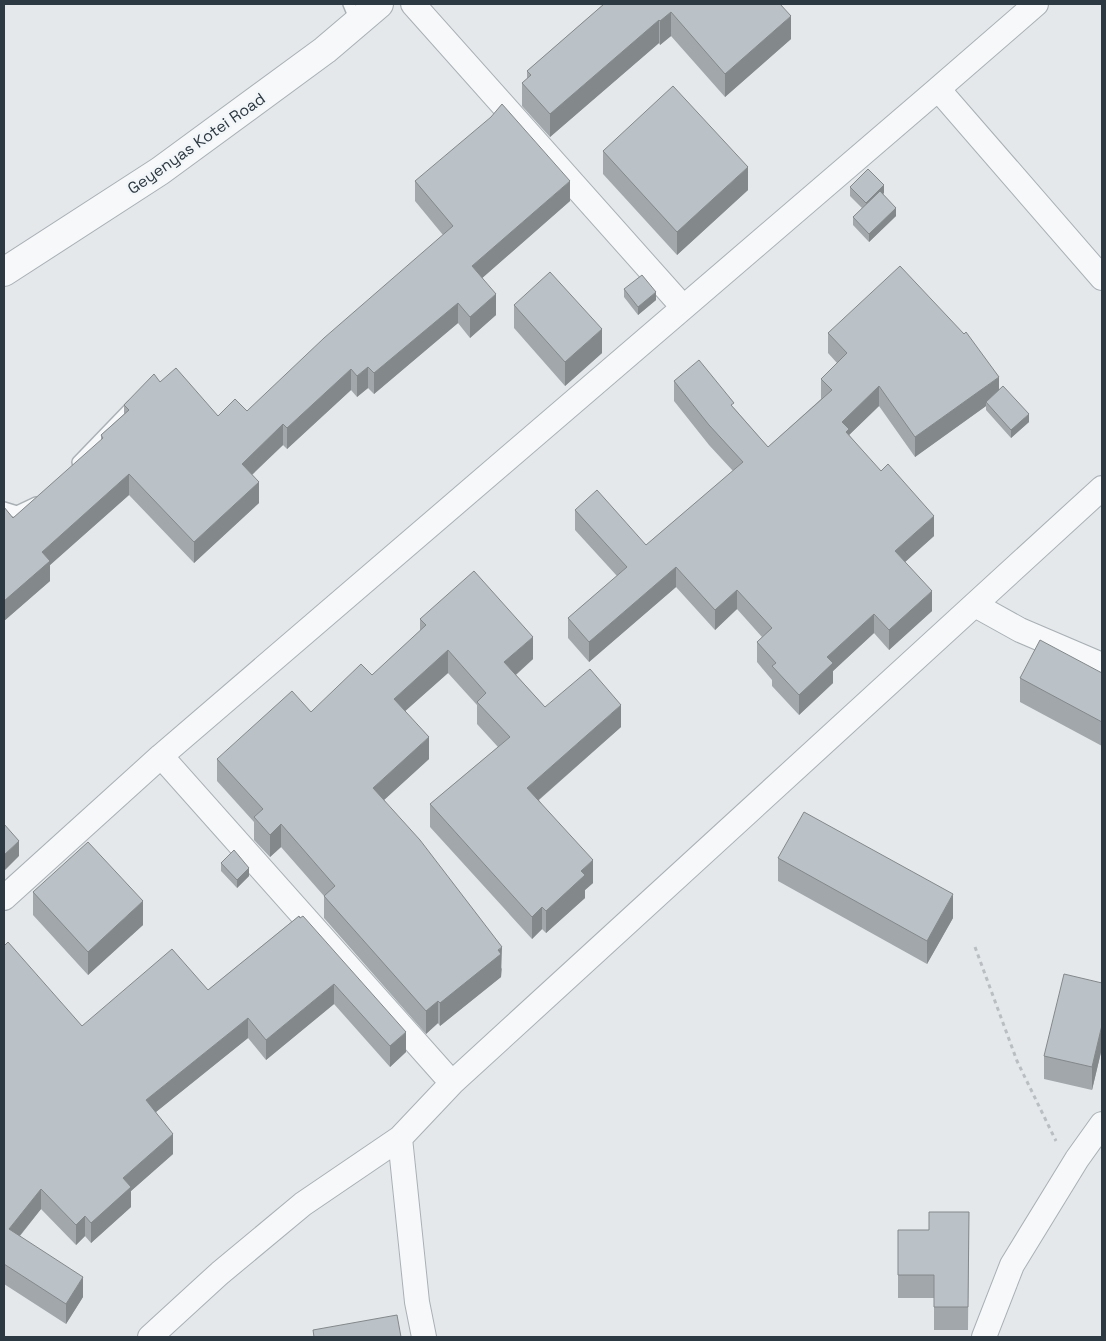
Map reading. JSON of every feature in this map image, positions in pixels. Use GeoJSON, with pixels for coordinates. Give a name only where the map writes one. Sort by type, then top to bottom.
{"type":"FeatureCollection","features":[{"type":"Feature","properties":{"kind":"street","name":"Geyenyas Kotei Road"},"geometry":{"type":"LineString","coordinates":[[4,272],[160,171],[325,50],[353,14],[379,4]]}},
{"type":"Feature","properties":{"kind":"street"},"geometry":{"type":"LineString","coordinates":[[413,4],[683,307]]}},
{"type":"Feature","properties":{"kind":"street"},"geometry":{"type":"LineString","coordinates":[[4,898],[161,756],[1036,4]]}},
{"type":"Feature","properties":{"kind":"street"},"geometry":{"type":"LineString","coordinates":[[938,89],[1102,278]]}},
{"type":"Feature","properties":{"kind":"street"},"geometry":{"type":"LineString","coordinates":[[150,1337],[220,1273],[302,1204],[400,1138],[452,1083],[1102,488]]}},
{"type":"Feature","properties":{"kind":"street"},"geometry":{"type":"LineString","coordinates":[[975,605],[1020,630],[1102,665]]}},
{"type":"Feature","properties":{"kind":"street"},"geometry":{"type":"LineString","coordinates":[[161,756],[452,1083]]}},
{"type":"Feature","properties":{"kind":"street"},"geometry":{"type":"LineString","coordinates":[[984,1337],[1012,1266],[1069,1171],[1102,1124]]}},
{"type":"Feature","properties":{"kind":"street"},"geometry":{"type":"LineString","coordinates":[[400,1138],[417,1302],[424,1337]]}},
{"type":"Feature","properties":{"kind":"lane"},"geometry":{"type":"LineString","coordinates":[[71,470],[132,406]]}},
{"type":"Feature","properties":{"kind":"lane"},"geometry":{"type":"LineString","coordinates":[[4,508],[17,512],[34,505],[46,494]]}},
{"type":"Feature","properties":{"kind":"path"},"geometry":{"type":"LineString","coordinates":[[975,947],[1017,1061],[1050,1126],[1069,1171]]}},
{"type":"Feature","properties":{"kind":"building"},"geometry":{"type":"Polygon","coordinates":[[[604,4],[780,4],[791,16],[725,74],[671,12],[659,20],[550,114],[522,83],[531,75],[527,71],[604,4]]]}},
{"type":"Feature","properties":{"kind":"building"},"geometry":{"type":"Polygon","coordinates":[[[673,86],[748,167],[677,232],[603,151],[673,86]]]}},
{"type":"Feature","properties":{"kind":"building"},"geometry":{"type":"Polygon","coordinates":[[[502,104],[570,181],[472,266],[496,294],[470,317],[458,303],[374,373],[368,367],[357,376],[351,369],[287,428],[283,424],[242,464],[259,482],[194,542],[129,474],[42,552],[50,561],[4,601],[4,507],[13,518],[103,438],[101,435],[129,410],[124,405],[154,374],[160,382],[176,368],[218,416],[235,399],[247,411],[324,338],[453,226],[415,181],[491,117],[502,104]]]}},
{"type":"Feature","properties":{"kind":"building"},"geometry":{"type":"Polygon","coordinates":[[[868,169],[884,185],[866,203],[850,187],[868,169]]]}},
{"type":"Feature","properties":{"kind":"building"},"geometry":{"type":"Polygon","coordinates":[[[880,191],[896,208],[869,234],[853,217],[880,191]]]}},
{"type":"Feature","properties":{"kind":"building"},"geometry":{"type":"Polygon","coordinates":[[[900,266],[964,334],[966,332],[999,377],[915,437],[879,386],[842,422],[849,429],[846,432],[881,471],[888,464],[934,516],[895,551],[932,591],[889,630],[874,614],[827,657],[833,663],[799,695],[772,666],[776,663],[757,642],[772,628],[737,590],[715,610],[676,567],[589,642],[568,618],[627,567],[575,510],[597,490],[646,545],[743,462],[709,425],[674,381],[699,360],[734,403],[731,405],[768,447],[832,390],[821,379],[847,353],[828,333],[900,266]]]}},
{"type":"Feature","properties":{"kind":"building"},"geometry":{"type":"Polygon","coordinates":[[[550,272],[602,329],[565,362],[514,305],[550,272]]]}},
{"type":"Feature","properties":{"kind":"building"},"geometry":{"type":"Polygon","coordinates":[[[642,275],[656,292],[638,307],[624,289],[642,275]]]}},
{"type":"Feature","properties":{"kind":"building"},"geometry":{"type":"Polygon","coordinates":[[[1003,386],[1029,414],[1011,430],[986,402],[1003,386]]]}},
{"type":"Feature","properties":{"kind":"building"},"geometry":{"type":"Polygon","coordinates":[[[474,571],[533,637],[504,662],[545,707],[590,669],[621,705],[527,788],[593,860],[581,871],[585,875],[546,911],[542,907],[532,917],[430,804],[510,737],[477,702],[486,693],[448,650],[394,699],[429,737],[373,788],[420,840],[502,947],[498,950],[501,954],[440,1003],[438,1001],[426,1011],[324,896],[335,886],[281,824],[270,835],[254,817],[263,809],[217,759],[292,691],[311,712],[361,664],[372,675],[426,625],[420,619],[474,571]]]}},
{"type":"Feature","properties":{"kind":"building"},"geometry":{"type":"Polygon","coordinates":[[[1040,640],[1102,673],[1102,722],[1020,678],[1040,640]]]}},
{"type":"Feature","properties":{"kind":"building"},"geometry":{"type":"Polygon","coordinates":[[[804,812],[953,894],[927,941],[778,858],[804,812]]]}},
{"type":"Feature","properties":{"kind":"building"},"geometry":{"type":"Polygon","coordinates":[[[4,824],[19,841],[4,855],[4,824]]]}},
{"type":"Feature","properties":{"kind":"building"},"geometry":{"type":"Polygon","coordinates":[[[88,842],[143,901],[88,952],[33,892],[88,842]]]}},
{"type":"Feature","properties":{"kind":"building"},"geometry":{"type":"Polygon","coordinates":[[[234,850],[249,868],[237,880],[221,863],[234,850]]]}},
{"type":"Feature","properties":{"kind":"building"},"geometry":{"type":"Polygon","coordinates":[[[299,916],[300,918],[303,916],[406,1032],[390,1046],[334,984],[266,1040],[248,1018],[146,1100],[173,1134],[123,1178],[131,1187],[91,1223],[85,1216],[76,1225],[41,1189],[9,1229],[83,1277],[66,1304],[4,1264],[4,946],[8,942],[82,1026],[172,949],[208,990],[299,916]]]}},
{"type":"Feature","properties":{"kind":"building"},"geometry":{"type":"Polygon","coordinates":[[[1064,974],[1102,983],[1102,1025],[1092,1067],[1044,1056],[1064,974]]]}},
{"type":"Feature","properties":{"kind":"building"},"geometry":{"type":"Polygon","coordinates":[[[929,1212],[969,1212],[968,1307],[934,1307],[934,1275],[898,1275],[898,1230],[929,1230],[929,1212]]]}},
{"type":"Feature","properties":{"kind":"building"},"geometry":{"type":"Polygon","coordinates":[[[397,1315],[401,1337],[314,1337],[313,1330],[397,1315]]]}}]}
